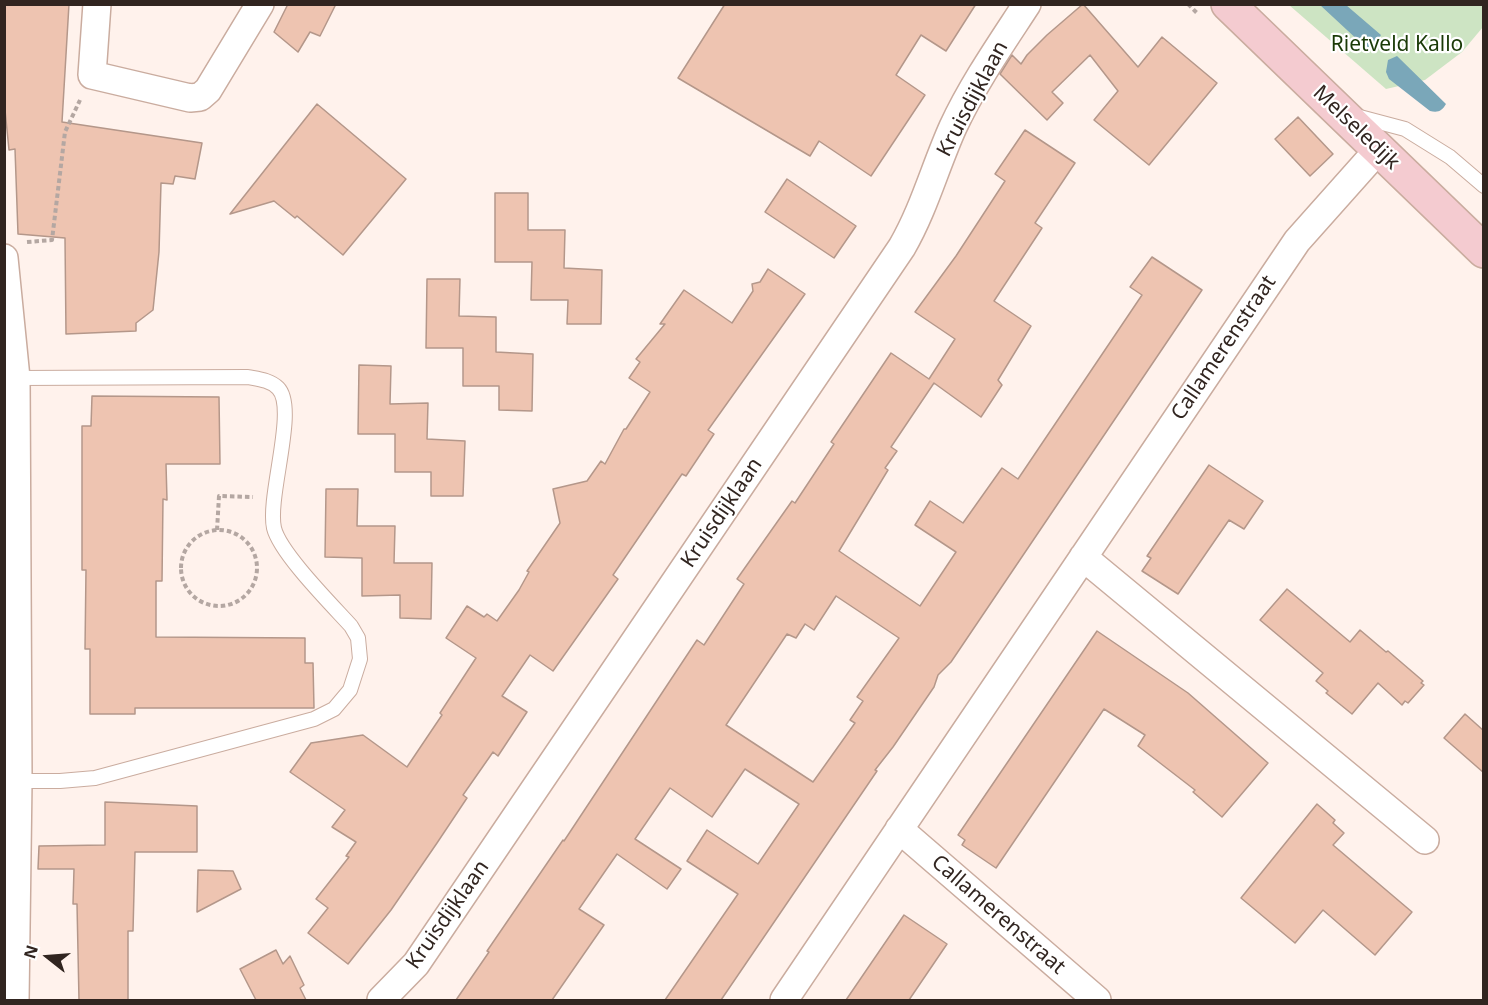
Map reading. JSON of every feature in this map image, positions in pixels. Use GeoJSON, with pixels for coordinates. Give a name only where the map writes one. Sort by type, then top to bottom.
{"type":"FeatureCollection","features":[{"type":"Feature","properties":{"kind":"main road","name":"Melseledijk"},"geometry":{"type":"LineString","coordinates":[[1228,4],[1484,251]]}},
{"type":"Feature","properties":{"kind":"street"},"geometry":{"type":"LineString","coordinates":[[97,4],[92,75],[190,98],[200,97],[208,90],[260,4]]}},
{"type":"Feature","properties":{"kind":"street","name":"Kruisdijklaan"},"geometry":{"type":"LineString","coordinates":[[381,1000],[416,964],[902,247],[915,225],[954,125],[995,51],[1028,4]]}},
{"type":"Feature","properties":{"kind":"street","name":"Callamerenstraat"},"geometry":{"type":"LineString","coordinates":[[784,1000],[1297,241],[1378,150]]}},
{"type":"Feature","properties":{"kind":"street"},"geometry":{"type":"LineString","coordinates":[[10,250],[16,378],[18,781],[15,1000]]}},
{"type":"Feature","properties":{"kind":"street"},"geometry":{"type":"LineString","coordinates":[[1083,557],[1425,840]]}},
{"type":"Feature","properties":{"kind":"street","name":"Callamerenstraat"},"geometry":{"type":"LineString","coordinates":[[899,829],[1097,1000]]}},
{"type":"Feature","properties":{"kind":"lane"},"geometry":{"type":"LineString","coordinates":[[1340,112],[1405,129],[1450,157],[1484,186]]}},
{"type":"Feature","properties":{"kind":"lane"},"geometry":{"type":"LineString","coordinates":[[16,378],[248,377],[265,380],[277,387],[284,398],[285,418],[274,498],[274,527],[279,541],[292,559],[351,626],[358,638],[360,658],[350,690],[334,709],[314,719],[95,778],[18,781]]}},
{"type":"Feature","properties":{"kind":"path"},"geometry":{"type":"LineString","coordinates":[[10,250],[51,240],[65,132],[92,75]]}},
{"type":"Feature","properties":{"kind":"path"},"geometry":{"type":"LineString","coordinates":[[217,530],[219,496],[274,498]]}},
{"type":"Feature","properties":{"kind":"path"},"geometry":{"type":"LineString","coordinates":[[217,530],[236,534],[252,547],[257,559],[258,573],[254,585],[246,596],[235,604],[222,607],[210,606],[199,601],[190,593],[181,571],[182,559],[195,538],[206,532],[217,530]]}},
{"type":"Feature","properties":{"kind":"green space","name":"Rietveld Kallo"},"geometry":{"type":"Polygon","coordinates":[[[1289,5],[1483,5],[1483,27],[1462,52],[1425,80],[1386,89],[1289,5]]]}},
{"type":"Feature","properties":{"kind":"water"},"geometry":{"type":"Polygon","coordinates":[[[1320,5],[1346,5],[1381,35],[1376,43],[1368,47],[1320,5]]]}},
{"type":"Feature","properties":{"kind":"water"},"geometry":{"type":"Polygon","coordinates":[[[1397,56],[1446,104],[1441,110],[1430,111],[1389,79],[1386,72],[1388,60],[1397,56]]]}},
{"type":"Feature","properties":{"kind":"building"},"geometry":{"type":"Polygon","coordinates":[[[4,4],[69,4],[62,122],[202,143],[195,179],[175,176],[173,184],[161,183],[159,252],[153,310],[136,323],[136,331],[66,334],[65,238],[18,234],[15,149],[9,150],[4,100],[4,4]]]}},
{"type":"Feature","properties":{"kind":"building"},"geometry":{"type":"Polygon","coordinates":[[[288,4],[336,4],[320,36],[310,32],[298,52],[274,32],[288,4]]]}},
{"type":"Feature","properties":{"kind":"building"},"geometry":{"type":"Polygon","coordinates":[[[725,4],[976,4],[946,51],[921,35],[896,75],[925,95],[871,176],[819,141],[810,156],[678,78],[725,4]]]}},
{"type":"Feature","properties":{"kind":"building"},"geometry":{"type":"Polygon","coordinates":[[[1083,4],[1138,67],[1162,37],[1217,83],[1149,165],[1094,120],[1118,91],[1090,55],[1052,92],[1063,103],[1047,120],[1000,74],[1012,55],[1021,64],[1047,35],[1083,4]]]}},
{"type":"Feature","properties":{"kind":"building"},"geometry":{"type":"Polygon","coordinates":[[[317,104],[406,179],[343,255],[297,216],[295,218],[274,201],[230,214],[317,104]]]}},
{"type":"Feature","properties":{"kind":"building"},"geometry":{"type":"Polygon","coordinates":[[[1298,117],[1333,154],[1310,176],[1275,139],[1298,117]]]}},
{"type":"Feature","properties":{"kind":"building"},"geometry":{"type":"Polygon","coordinates":[[[1025,130],[1075,163],[1035,223],[1042,228],[994,301],[1031,326],[998,380],[1002,385],[981,417],[934,383],[891,447],[897,451],[885,468],[888,470],[839,551],[920,606],[956,552],[915,525],[930,501],[963,523],[1002,468],[1018,479],[1142,295],[1130,287],[1152,257],[1202,290],[951,662],[938,675],[934,687],[875,770],[877,771],[721,1000],[665,1000],[738,894],[687,861],[707,830],[758,864],[799,804],[745,769],[712,817],[670,788],[635,839],[681,869],[667,889],[617,854],[579,909],[604,925],[552,1000],[456,1000],[697,640],[704,645],[744,584],[737,579],[792,501],[795,503],[834,444],[831,442],[891,353],[929,379],[955,339],[915,312],[956,256],[1005,181],[995,174],[1025,130]],[[836,596],[814,630],[805,624],[796,638],[787,634],[726,725],[813,782],[855,723],[850,720],[863,701],[857,697],[899,638],[836,596]]]}},
{"type":"Feature","properties":{"kind":"building"},"geometry":{"type":"Polygon","coordinates":[[[787,179],[856,226],[834,258],[765,212],[787,179]]]}},
{"type":"Feature","properties":{"kind":"building"},"geometry":{"type":"Polygon","coordinates":[[[495,193],[528,193],[528,230],[565,230],[564,268],[602,270],[601,324],[567,324],[568,300],[531,300],[532,262],[495,262],[495,193]]]}},
{"type":"Feature","properties":{"kind":"building"},"geometry":{"type":"Polygon","coordinates":[[[768,269],[805,294],[708,430],[714,434],[686,476],[682,474],[613,575],[618,579],[553,671],[530,655],[502,696],[527,712],[498,756],[493,752],[463,795],[467,798],[437,843],[391,910],[348,964],[308,933],[328,908],[316,899],[349,857],[346,856],[356,842],[332,827],[345,810],[290,772],[311,743],[363,735],[407,767],[476,658],[446,638],[467,606],[484,617],[487,614],[497,621],[519,590],[529,572],[527,571],[560,523],[553,489],[587,481],[601,461],[605,464],[624,429],[650,392],[629,378],[640,362],[636,359],[665,324],[660,324],[684,290],[732,323],[753,291],[752,284],[760,282],[768,269]]]}},
{"type":"Feature","properties":{"kind":"building"},"geometry":{"type":"Polygon","coordinates":[[[427,279],[460,279],[459,316],[496,317],[496,352],[533,354],[532,411],[499,410],[499,386],[463,386],[463,348],[426,348],[427,279]]]}},
{"type":"Feature","properties":{"kind":"building"},"geometry":{"type":"Polygon","coordinates":[[[359,365],[391,366],[390,404],[428,403],[427,439],[465,441],[463,496],[431,496],[431,472],[395,472],[395,434],[358,434],[359,365]]]}},
{"type":"Feature","properties":{"kind":"building"},"geometry":{"type":"Polygon","coordinates":[[[92,396],[219,397],[220,464],[166,464],[167,500],[163,499],[162,581],[156,581],[156,637],[305,638],[305,663],[313,663],[314,708],[135,708],[135,714],[90,714],[90,649],[85,649],[86,570],[82,570],[82,426],[91,426],[92,396]]]}},
{"type":"Feature","properties":{"kind":"building"},"geometry":{"type":"Polygon","coordinates":[[[1209,465],[1263,501],[1244,529],[1229,520],[1178,594],[1142,571],[1151,558],[1147,556],[1209,465]]]}},
{"type":"Feature","properties":{"kind":"building"},"geometry":{"type":"Polygon","coordinates":[[[326,489],[358,489],[357,526],[395,526],[394,563],[432,563],[431,619],[400,618],[400,595],[362,596],[362,558],[325,557],[326,489]]]}},
{"type":"Feature","properties":{"kind":"building"},"geometry":{"type":"Polygon","coordinates":[[[1287,589],[1350,642],[1360,630],[1423,681],[1421,683],[1424,685],[1408,703],[1405,701],[1402,705],[1378,683],[1352,714],[1326,693],[1328,691],[1316,681],[1323,673],[1260,620],[1287,589]]]}},
{"type":"Feature","properties":{"kind":"building"},"geometry":{"type":"Polygon","coordinates":[[[1097,631],[1188,693],[1268,763],[1222,817],[1193,792],[1195,790],[1138,746],[1145,735],[1104,709],[996,868],[962,845],[965,840],[958,835],[1097,631]]]}},
{"type":"Feature","properties":{"kind":"building"},"geometry":{"type":"Polygon","coordinates":[[[1465,714],[1484,731],[1484,773],[1444,738],[1465,714]]]}},
{"type":"Feature","properties":{"kind":"building"},"geometry":{"type":"Polygon","coordinates":[[[105,802],[197,806],[197,852],[135,852],[133,931],[128,931],[128,1000],[79,1000],[77,904],[73,904],[74,869],[38,869],[39,846],[105,845],[105,802]]]}},
{"type":"Feature","properties":{"kind":"building"},"geometry":{"type":"Polygon","coordinates":[[[1317,804],[1335,820],[1333,823],[1344,833],[1333,845],[1412,912],[1375,955],[1323,910],[1295,943],[1241,898],[1317,804]]]}},
{"type":"Feature","properties":{"kind":"building"},"geometry":{"type":"Polygon","coordinates":[[[198,870],[233,871],[241,889],[197,912],[198,870]]]}},
{"type":"Feature","properties":{"kind":"building"},"geometry":{"type":"Polygon","coordinates":[[[904,915],[947,944],[909,1000],[846,1000],[904,915]]]}},
{"type":"Feature","properties":{"kind":"building"},"geometry":{"type":"Polygon","coordinates":[[[276,950],[283,964],[290,956],[304,985],[300,988],[306,1000],[256,1000],[240,969],[276,950]]]}}]}
